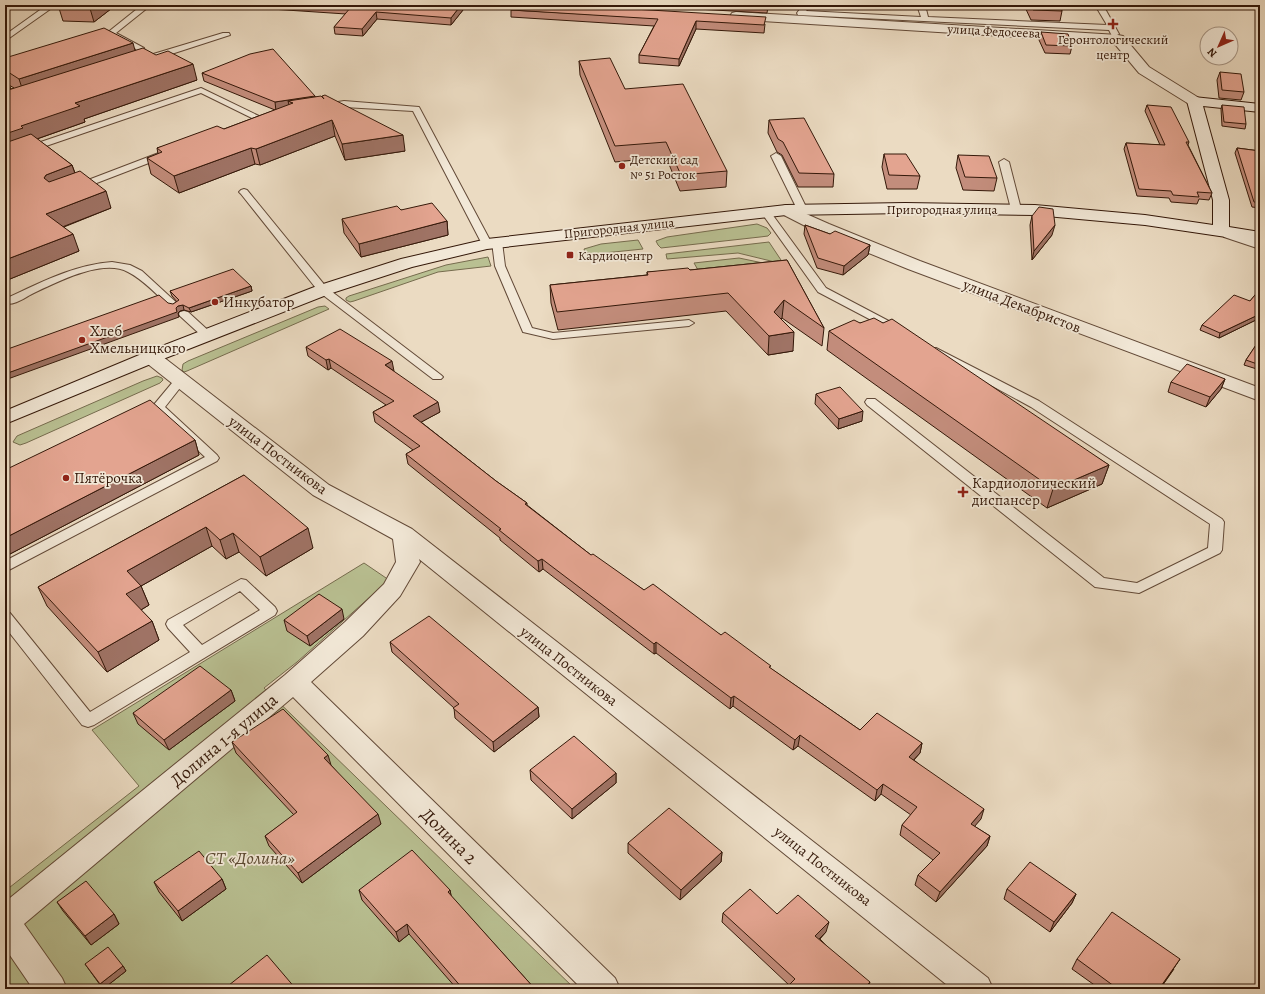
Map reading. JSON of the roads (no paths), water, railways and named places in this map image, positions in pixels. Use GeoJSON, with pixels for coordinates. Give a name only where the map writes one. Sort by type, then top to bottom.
{"type":"FeatureCollection","features":[{"type":"Feature","properties":{"kind":"street"},"geometry":{"type":"LineString","coordinates":[[794,19],[796,5]]}},
{"type":"Feature","properties":{"kind":"street","name":"улица Федосеева"},"geometry":{"type":"LineString","coordinates":[[724,15],[1115,33]]}},
{"type":"Feature","properties":{"kind":"street"},"geometry":{"type":"LineString","coordinates":[[1115,33],[1144,70],[1194,101],[1260,108]]}},
{"type":"Feature","properties":{"kind":"street"},"geometry":{"type":"LineString","coordinates":[[1194,101],[1221,200],[1225,232],[1260,237]]}},
{"type":"Feature","properties":{"kind":"street","name":"Пригородная улица"},"geometry":{"type":"LineString","coordinates":[[5,418],[151,357],[323,290],[407,263],[492,243],[794,210],[1016,209],[1145,220],[1225,232],[1260,244]]}},
{"type":"Feature","properties":{"kind":"street","name":"улица Декабристов"},"geometry":{"type":"LineString","coordinates":[[794,210],[822,228],[914,265],[1260,395]]}},
{"type":"Feature","properties":{"kind":"street","name":"улица Постникова"},"geometry":{"type":"LineString","coordinates":[[151,357],[321,490],[404,535],[977,989]]}},
{"type":"Feature","properties":{"kind":"street","name":"Долина 1-я улица"},"geometry":{"type":"LineString","coordinates":[[51,989],[5,921],[294,682],[354,628],[392,590],[408,562],[404,535]]}},
{"type":"Feature","properties":{"kind":"street","name":"Долина 2"},"geometry":{"type":"LineString","coordinates":[[294,682],[604,989]]}},
{"type":"Feature","properties":{"kind":"lane"},"geometry":{"type":"LineString","coordinates":[[5,39],[52,5]]}},
{"type":"Feature","properties":{"kind":"lane"},"geometry":{"type":"LineString","coordinates":[[143,60],[140,48],[107,34],[147,5]]}},
{"type":"Feature","properties":{"kind":"lane"},"geometry":{"type":"LineString","coordinates":[[807,5],[801,13],[924,18],[1115,33]]}},
{"type":"Feature","properties":{"kind":"lane"},"geometry":{"type":"LineString","coordinates":[[921,5],[924,18]]}},
{"type":"Feature","properties":{"kind":"lane"},"geometry":{"type":"LineString","coordinates":[[1099,5],[1115,33]]}},
{"type":"Feature","properties":{"kind":"lane"},"geometry":{"type":"LineString","coordinates":[[128,65],[226,35]]}},
{"type":"Feature","properties":{"kind":"lane"},"geometry":{"type":"LineString","coordinates":[[5,157],[200,90],[263,118],[245,124]]}},
{"type":"Feature","properties":{"kind":"lane"},"geometry":{"type":"LineString","coordinates":[[313,110],[344,104],[416,109],[492,243],[527,330],[552,336],[689,324]]}},
{"type":"Feature","properties":{"kind":"lane"},"geometry":{"type":"LineString","coordinates":[[70,190],[172,151]]}},
{"type":"Feature","properties":{"kind":"lane"},"geometry":{"type":"LineString","coordinates":[[776,156],[794,210]]}},
{"type":"Feature","properties":{"kind":"lane"},"geometry":{"type":"LineString","coordinates":[[1004,162],[1016,209]]}},
{"type":"Feature","properties":{"kind":"lane"},"geometry":{"type":"LineString","coordinates":[[244,192],[323,290],[438,377]]}},
{"type":"Feature","properties":{"kind":"lane"},"geometry":{"type":"LineString","coordinates":[[766,212],[822,290],[911,338]]}},
{"type":"Feature","properties":{"kind":"lane"},"geometry":{"type":"LineString","coordinates":[[9,301],[75,272],[97,267],[112,266],[126,267],[138,273],[174,306]]}},
{"type":"Feature","properties":{"kind":"lane"},"geometry":{"type":"LineString","coordinates":[[184,314],[207,335]]}},
{"type":"Feature","properties":{"kind":"lane"},"geometry":{"type":"LineString","coordinates":[[871,402],[1100,583],[1139,588],[1215,550],[1217,522],[1035,404],[925,345]]}},
{"type":"Feature","properties":{"kind":"lane"},"geometry":{"type":"LineString","coordinates":[[144,414],[158,407],[181,379]]}},
{"type":"Feature","properties":{"kind":"lane"},"geometry":{"type":"LineString","coordinates":[[5,567],[213,458],[158,407]]}},
{"type":"Feature","properties":{"kind":"lane"},"geometry":{"type":"LineString","coordinates":[[5,617],[88,721],[270,611],[241,584],[173,624],[200,653]]}},
{"type":"Feature","properties":{"kind":"place","name":"Геронтологический центр"},"geometry":{"type":"Point","coordinates":[1113,24]}},
{"type":"Feature","properties":{"kind":"place","name":"Детский сад № 51 Росток"},"geometry":{"type":"Point","coordinates":[622,166]}},
{"type":"Feature","properties":{"kind":"place","name":"Кардиоцентр"},"geometry":{"type":"Point","coordinates":[570,255]}},
{"type":"Feature","properties":{"kind":"place","name":"Инкубатор"},"geometry":{"type":"Point","coordinates":[215,302]}},
{"type":"Feature","properties":{"kind":"place","name":"Хлеб Хмельницкого"},"geometry":{"type":"Point","coordinates":[82,340]}},
{"type":"Feature","properties":{"kind":"place","name":"Пятёрочка"},"geometry":{"type":"Point","coordinates":[66,478]}},
{"type":"Feature","properties":{"kind":"place","name":"Кардиологический диспансер"},"geometry":{"type":"Point","coordinates":[963,492]}},
{"type":"Feature","properties":{"kind":"park label","name":"СТ «Долина»"},"geometry":{"type":"Point","coordinates":[250,858]}}]}
